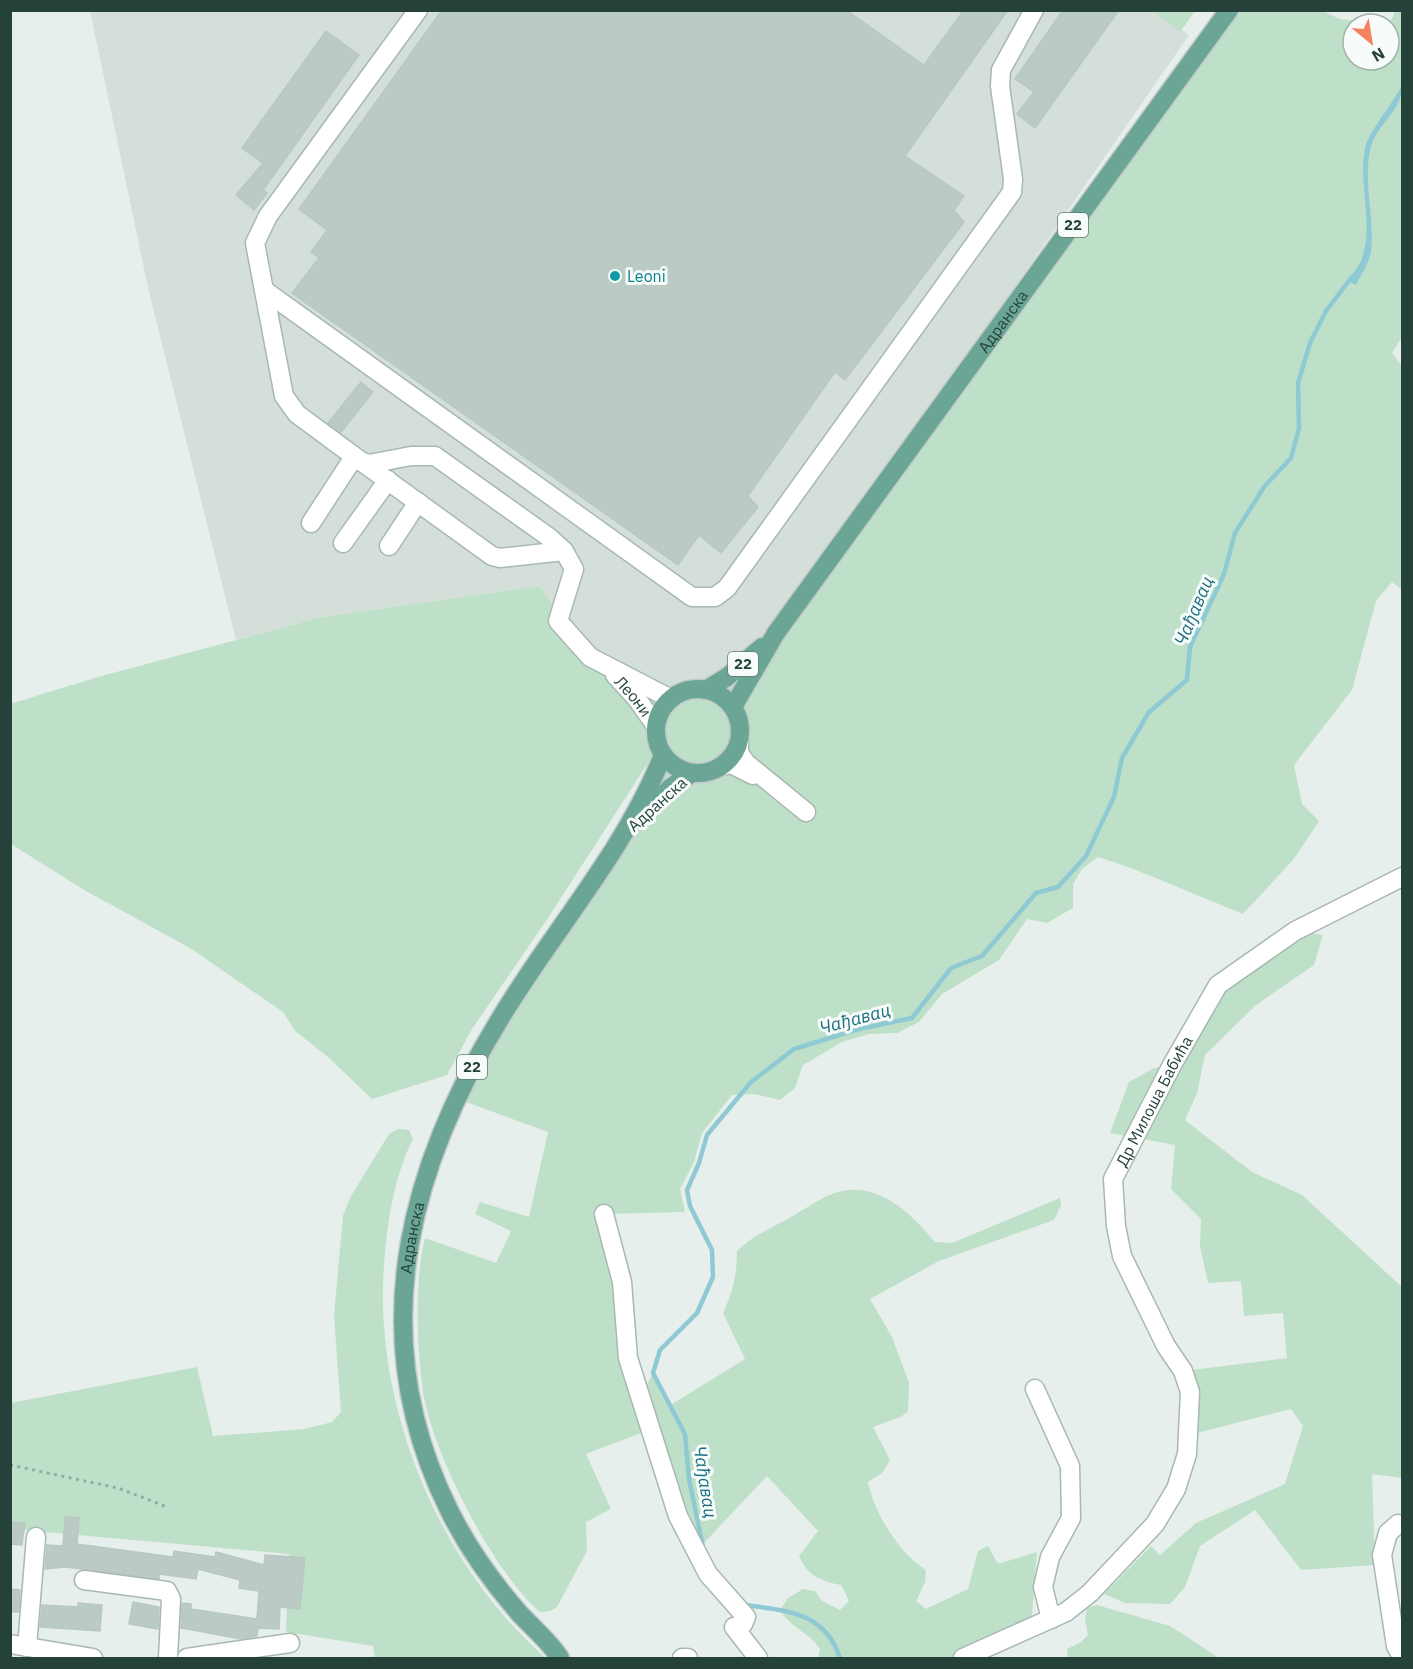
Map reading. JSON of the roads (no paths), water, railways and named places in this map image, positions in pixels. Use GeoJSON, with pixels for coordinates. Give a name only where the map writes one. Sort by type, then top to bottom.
{"type":"FeatureCollection","features":[{"type":"Feature","properties":{"kind":"main road","name":"Адранска"},"geometry":{"type":"LineString","coordinates":[[733,707],[776,633],[1229,10]]}},
{"type":"Feature","properties":{"kind":"main road","name":"Адранска"},"geometry":{"type":"LineString","coordinates":[[706,690],[735,671],[776,633]]}},
{"type":"Feature","properties":{"kind":"main road","name":"22"},"geometry":{"type":"LineString","coordinates":[[671,699],[683,692],[706,690],[723,698],[733,707]]}},
{"type":"Feature","properties":{"kind":"main road"},"geometry":{"type":"LineString","coordinates":[[671,699],[662,709],[656,726],[659,746],[663,755],[679,769],[692,773]]}},
{"type":"Feature","properties":{"kind":"main road"},"geometry":{"type":"LineString","coordinates":[[721,766],[729,759],[739,740],[740,729],[733,707]]}},
{"type":"Feature","properties":{"kind":"main road","name":"Адранска"},"geometry":{"type":"LineString","coordinates":[[562,1656],[520,1614],[488,1574],[464,1538],[433,1475],[410,1395],[404,1352],[403,1296],[419,1197],[428,1164],[455,1098],[519,988],[581,902],[623,835],[651,785],[663,755]]}},
{"type":"Feature","properties":{"kind":"main road","name":"22"},"geometry":{"type":"LineString","coordinates":[[692,773],[712,771],[721,766]]}},
{"type":"Feature","properties":{"kind":"main road","name":"Адранска"},"geometry":{"type":"LineString","coordinates":[[623,835],[670,788],[692,773]]}},
{"type":"Feature","properties":{"kind":"street"},"geometry":{"type":"LineString","coordinates":[[418,10],[260,231],[255,243],[284,396],[289,406],[358,460],[492,556],[500,558],[564,551]]}},
{"type":"Feature","properties":{"kind":"street"},"geometry":{"type":"LineString","coordinates":[[264,290],[692,597],[715,597],[727,588],[1012,192],[1014,179],[1000,86],[1001,70],[1034,10]]}},
{"type":"Feature","properties":{"kind":"street"},"geometry":{"type":"LineString","coordinates":[[358,460],[369,464],[411,456],[435,456],[550,538],[564,551],[574,569],[574,578],[558,621],[590,657],[608,667]]}},
{"type":"Feature","properties":{"kind":"street"},"geometry":{"type":"LineString","coordinates":[[311,523],[358,460]]}},
{"type":"Feature","properties":{"kind":"street"},"geometry":{"type":"LineString","coordinates":[[343,543],[388,480]]}},
{"type":"Feature","properties":{"kind":"street"},"geometry":{"type":"LineString","coordinates":[[389,546],[418,502]]}},
{"type":"Feature","properties":{"kind":"street","name":"Леони"},"geometry":{"type":"LineString","coordinates":[[608,667],[671,699]]}},
{"type":"Feature","properties":{"kind":"street","name":"Леони"},"geometry":{"type":"LineString","coordinates":[[608,667],[637,699],[656,726]]}},
{"type":"Feature","properties":{"kind":"street"},"geometry":{"type":"LineString","coordinates":[[739,740],[739,753],[746,763],[782,794]]}},
{"type":"Feature","properties":{"kind":"street"},"geometry":{"type":"LineString","coordinates":[[721,766],[731,764],[742,768],[806,812]]}},
{"type":"Feature","properties":{"kind":"street","name":"Др Милоша Бабића"},"geometry":{"type":"LineString","coordinates":[[963,1659],[1066,1612],[1090,1593],[1155,1524],[1176,1489],[1187,1454],[1190,1392],[1183,1371],[1166,1346],[1122,1256],[1116,1226],[1113,1179],[1172,1065],[1218,984],[1295,931],[1402,877]]}},
{"type":"Feature","properties":{"kind":"street"},"geometry":{"type":"LineString","coordinates":[[604,1214],[622,1282],[628,1358],[678,1516],[691,1546],[708,1574],[746,1617],[743,1624],[734,1628],[758,1659]]}},
{"type":"Feature","properties":{"kind":"street"},"geometry":{"type":"LineString","coordinates":[[1035,1389],[1070,1466],[1071,1518],[1050,1557],[1043,1587],[1051,1619]]}},
{"type":"Feature","properties":{"kind":"street"},"geometry":{"type":"LineString","coordinates":[[1398,1524],[1388,1533],[1382,1555],[1396,1646],[1402,1657]]}},
{"type":"Feature","properties":{"kind":"street"},"geometry":{"type":"LineString","coordinates":[[36,1537],[19,1645],[63,1657],[93,1659]]}},
{"type":"Feature","properties":{"kind":"street"},"geometry":{"type":"LineString","coordinates":[[84,1580],[167,1591],[171,1599],[168,1659]]}},
{"type":"Feature","properties":{"kind":"street"},"geometry":{"type":"LineString","coordinates":[[187,1659],[290,1643]]}},
{"type":"Feature","properties":{"kind":"street"},"geometry":{"type":"LineString","coordinates":[[682,1659],[688,1659]]}},
{"type":"Feature","properties":{"kind":"water"},"geometry":{"type":"Polygon","coordinates":[[[1402,85],[1399,102],[1379,130],[1371,146],[1368,185],[1371,252],[1356,285],[1347,281],[1360,264],[1367,231],[1363,176],[1365,148],[1371,134],[1402,85]]]}},
{"type":"Feature","properties":{"kind":"waterway","name":"Чађавац"},"geometry":{"type":"LineString","coordinates":[[703,1547],[689,1479],[685,1434],[653,1373],[660,1350],[697,1313],[713,1277],[712,1250],[690,1206],[687,1190],[699,1163],[707,1135],[751,1082],[794,1049],[859,1029],[912,1018],[951,968],[982,956],[1036,893],[1058,887],[1086,856],[1114,797],[1122,758],[1149,712],[1187,680],[1190,647],[1224,574],[1235,533],[1264,487],[1291,458],[1299,428],[1298,383],[1310,343],[1326,311],[1351,278]]}},
{"type":"Feature","properties":{"kind":"waterway","name":"Чађавац"},"geometry":{"type":"LineString","coordinates":[[743,1602],[746,1605],[803,1616],[825,1631],[840,1658]]}},
{"type":"Feature","properties":{"kind":"place","name":"Leoni"},"geometry":{"type":"Point","coordinates":[615,276]}}]}
